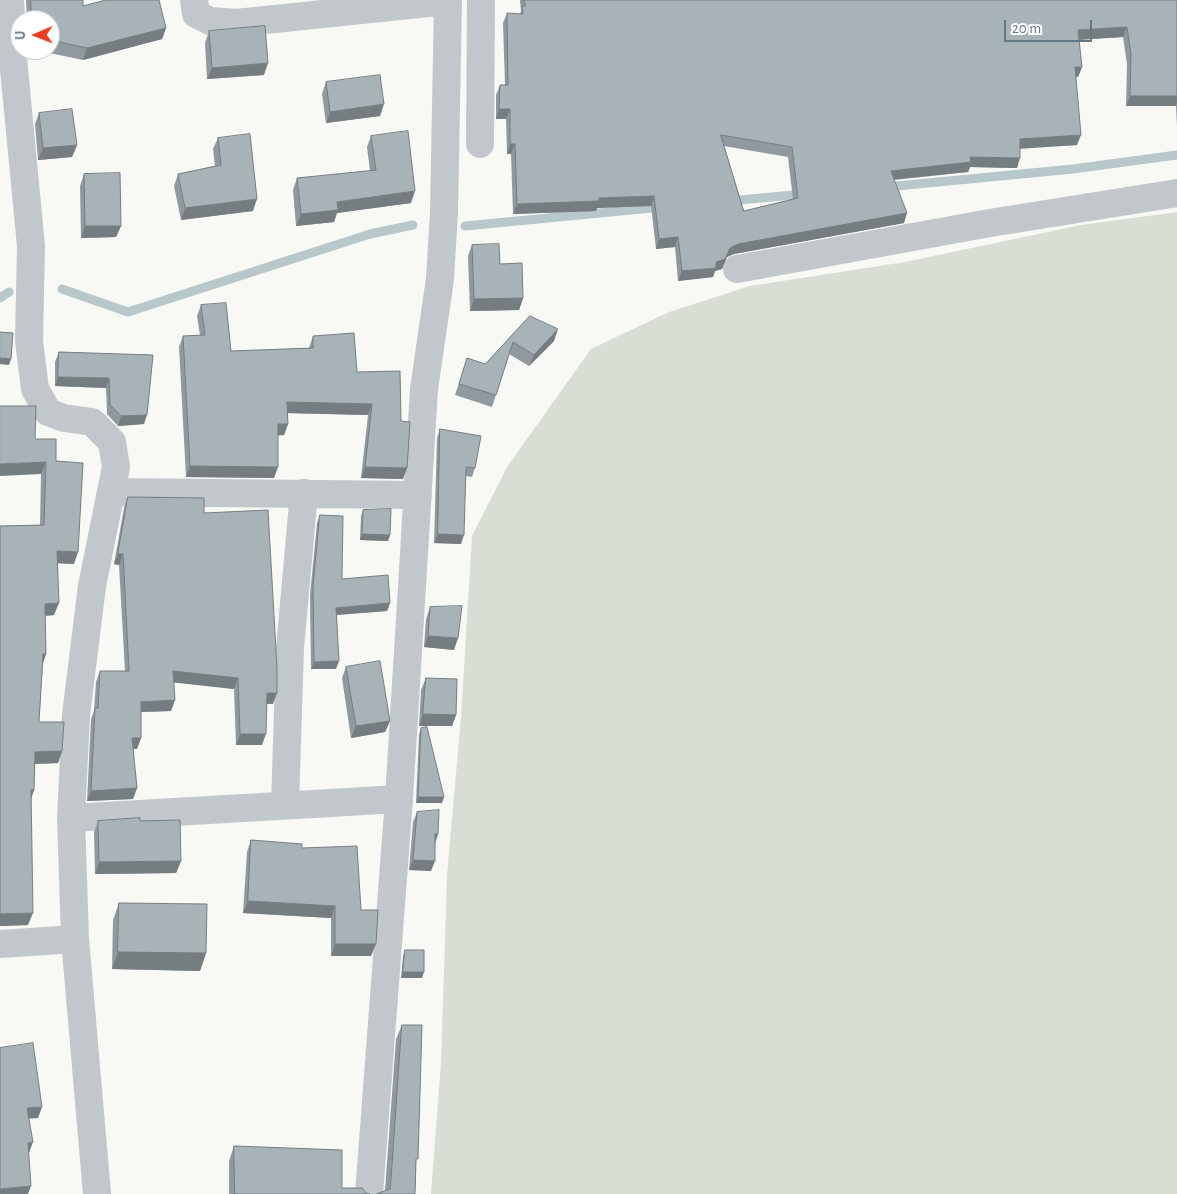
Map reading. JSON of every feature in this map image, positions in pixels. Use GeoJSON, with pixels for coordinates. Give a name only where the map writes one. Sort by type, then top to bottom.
{"type":"FeatureCollection","features":[{"type":"Feature","properties":{"kind":"street"},"geometry":{"type":"LineString","coordinates":[[10,0],[14,69],[31,246],[29,341],[35,389],[48,412],[64,418],[92,422],[112,442],[116,467],[92,586],[76,715],[71,818],[75,939],[97,1194]]}},
{"type":"Feature","properties":{"kind":"street"},"geometry":{"type":"LineString","coordinates":[[194,0],[196,14],[210,21],[236,23],[448,1],[444,212],[440,279],[424,389],[398,800],[369,1194]]}},
{"type":"Feature","properties":{"kind":"street"},"geometry":{"type":"LineString","coordinates":[[480,144],[481,0]]}},
{"type":"Feature","properties":{"kind":"street"},"geometry":{"type":"LineString","coordinates":[[737,269],[990,223],[1177,193]]}},
{"type":"Feature","properties":{"kind":"street"},"geometry":{"type":"LineString","coordinates":[[111,492],[418,495]]}},
{"type":"Feature","properties":{"kind":"street"},"geometry":{"type":"LineString","coordinates":[[285,805],[290,648],[304,493]]}},
{"type":"Feature","properties":{"kind":"street"},"geometry":{"type":"LineString","coordinates":[[71,818],[398,800]]}},
{"type":"Feature","properties":{"kind":"street"},"geometry":{"type":"LineString","coordinates":[[0,944],[75,939]]}},
{"type":"Feature","properties":{"kind":"shaded area"},"geometry":{"type":"Polygon","coordinates":[[[1177,212],[1177,1194],[431,1194],[441,1063],[447,875],[461,717],[472,536],[507,467],[591,349],[669,312],[750,286],[905,262],[1081,225],[1177,212]]]}},
{"type":"Feature","properties":{"kind":"building"},"geometry":{"type":"Polygon","coordinates":[[[31,0],[83,0],[83,6],[106,0],[159,0],[166,28],[87,48],[60,42],[60,10],[32,10],[31,0]]]}},
{"type":"Feature","properties":{"kind":"building"},"geometry":{"type":"Polygon","coordinates":[[[524,0],[1177,0],[1177,96],[1130,96],[1131,54],[1127,27],[1078,30],[1082,67],[1075,67],[1081,135],[1020,139],[1020,158],[970,157],[971,162],[891,171],[907,213],[738,244],[730,248],[725,259],[716,262],[716,268],[682,271],[678,237],[659,239],[654,196],[599,198],[599,201],[517,204],[515,144],[510,144],[510,109],[499,109],[500,85],[508,85],[507,13],[523,14],[522,6],[525,6],[524,0]],[[721,135],[744,211],[798,198],[792,147],[721,135]]]}},
{"type":"Feature","properties":{"kind":"building"},"geometry":{"type":"Polygon","coordinates":[[[265,26],[268,63],[212,68],[209,31],[265,26]]]}},
{"type":"Feature","properties":{"kind":"building"},"geometry":{"type":"Polygon","coordinates":[[[380,75],[384,104],[330,112],[326,82],[380,75]]]}},
{"type":"Feature","properties":{"kind":"building"},"geometry":{"type":"Polygon","coordinates":[[[72,109],[77,145],[43,148],[39,113],[72,109]]]}},
{"type":"Feature","properties":{"kind":"building"},"geometry":{"type":"Polygon","coordinates":[[[408,131],[415,191],[337,202],[338,210],[301,214],[297,178],[376,170],[371,136],[408,131]]]}},
{"type":"Feature","properties":{"kind":"building"},"geometry":{"type":"Polygon","coordinates":[[[250,134],[257,199],[185,208],[178,174],[221,165],[218,138],[250,134]]]}},
{"type":"Feature","properties":{"kind":"building"},"geometry":{"type":"Polygon","coordinates":[[[120,173],[121,226],[85,226],[84,174],[120,173]]]}},
{"type":"Feature","properties":{"kind":"building"},"geometry":{"type":"Polygon","coordinates":[[[499,244],[500,264],[522,263],[523,298],[474,299],[472,245],[499,244]]]}},
{"type":"Feature","properties":{"kind":"building"},"geometry":{"type":"Polygon","coordinates":[[[226,303],[231,351],[313,348],[313,336],[354,333],[357,372],[400,371],[401,421],[410,422],[407,468],[365,467],[372,404],[287,402],[288,424],[278,424],[278,467],[190,466],[183,336],[205,335],[201,305],[226,303]]]}},
{"type":"Feature","properties":{"kind":"building"},"geometry":{"type":"Polygon","coordinates":[[[530,316],[558,329],[534,355],[513,342],[496,395],[459,384],[467,358],[485,364],[530,316]]]}},
{"type":"Feature","properties":{"kind":"building"},"geometry":{"type":"Polygon","coordinates":[[[0,332],[13,333],[11,359],[0,358],[0,332]]]}},
{"type":"Feature","properties":{"kind":"building"},"geometry":{"type":"Polygon","coordinates":[[[59,352],[153,355],[147,415],[121,416],[110,405],[109,378],[58,377],[59,352]]]}},
{"type":"Feature","properties":{"kind":"building"},"geometry":{"type":"Polygon","coordinates":[[[0,406],[36,406],[35,439],[56,439],[56,461],[83,463],[78,552],[57,551],[59,603],[45,604],[46,654],[43,654],[39,722],[64,722],[62,751],[35,752],[34,790],[31,790],[33,913],[0,914],[0,526],[44,525],[46,462],[0,464],[0,406]]]}},
{"type":"Feature","properties":{"kind":"building"},"geometry":{"type":"Polygon","coordinates":[[[440,429],[481,436],[475,468],[466,467],[464,535],[438,534],[440,429]]]}},
{"type":"Feature","properties":{"kind":"building"},"geometry":{"type":"Polygon","coordinates":[[[128,497],[204,498],[204,513],[268,510],[277,693],[267,693],[266,734],[240,734],[238,678],[173,671],[175,700],[141,702],[141,738],[132,738],[137,788],[91,791],[95,708],[98,708],[100,671],[129,671],[123,554],[118,554],[128,497]]]}},
{"type":"Feature","properties":{"kind":"building"},"geometry":{"type":"Polygon","coordinates":[[[391,509],[390,535],[362,534],[363,510],[391,509]]]}},
{"type":"Feature","properties":{"kind":"building"},"geometry":{"type":"Polygon","coordinates":[[[320,515],[343,516],[342,579],[388,575],[390,603],[336,608],[339,661],[314,662],[313,587],[320,515]]]}},
{"type":"Feature","properties":{"kind":"building"},"geometry":{"type":"Polygon","coordinates":[[[462,606],[458,638],[428,636],[430,607],[462,606]]]}},
{"type":"Feature","properties":{"kind":"building"},"geometry":{"type":"Polygon","coordinates":[[[380,661],[390,721],[356,726],[346,667],[380,661]]]}},
{"type":"Feature","properties":{"kind":"building"},"geometry":{"type":"Polygon","coordinates":[[[426,678],[457,679],[456,715],[423,714],[426,678]]]}},
{"type":"Feature","properties":{"kind":"building"},"geometry":{"type":"Polygon","coordinates":[[[427,727],[444,797],[418,797],[421,728],[427,727]]]}},
{"type":"Feature","properties":{"kind":"building"},"geometry":{"type":"Polygon","coordinates":[[[439,810],[438,834],[435,834],[435,861],[413,860],[417,812],[439,810]]]}},
{"type":"Feature","properties":{"kind":"building"},"geometry":{"type":"Polygon","coordinates":[[[140,818],[140,821],[180,820],[181,861],[99,862],[98,821],[140,818]]]}},
{"type":"Feature","properties":{"kind":"building"},"geometry":{"type":"Polygon","coordinates":[[[251,840],[302,844],[302,848],[357,846],[361,910],[378,910],[376,944],[335,944],[335,906],[248,901],[251,840]]]}},
{"type":"Feature","properties":{"kind":"building"},"geometry":{"type":"Polygon","coordinates":[[[119,903],[207,904],[206,953],[118,952],[119,903]]]}},
{"type":"Feature","properties":{"kind":"building"},"geometry":{"type":"Polygon","coordinates":[[[405,950],[424,950],[424,972],[403,972],[405,950]]]}},
{"type":"Feature","properties":{"kind":"building"},"geometry":{"type":"Polygon","coordinates":[[[402,1025],[422,1025],[418,1159],[416,1159],[415,1194],[376,1194],[390,1189],[402,1025]]]}},
{"type":"Feature","properties":{"kind":"building"},"geometry":{"type":"Polygon","coordinates":[[[33,1043],[42,1107],[27,1108],[33,1142],[28,1143],[31,1186],[0,1189],[0,1048],[33,1043]]]}},
{"type":"Feature","properties":{"kind":"building"},"geometry":{"type":"Polygon","coordinates":[[[234,1146],[342,1150],[342,1188],[362,1188],[366,1193],[370,1194],[235,1194],[234,1146]]]}},
{"type":"Feature","properties":{"kind":"waterway"},"geometry":{"type":"LineString","coordinates":[[886,187],[1073,169],[1177,155]]}},
{"type":"Feature","properties":{"kind":"waterway"},"geometry":{"type":"LineString","coordinates":[[729,201],[804,194]]}},
{"type":"Feature","properties":{"kind":"waterway"},"geometry":{"type":"LineString","coordinates":[[465,226],[662,207]]}},
{"type":"Feature","properties":{"kind":"waterway"},"geometry":{"type":"LineString","coordinates":[[62,289],[128,312],[370,234],[413,225]]}},
{"type":"Feature","properties":{"kind":"waterway"},"geometry":{"type":"LineString","coordinates":[[0,298],[9,292]]}}]}
